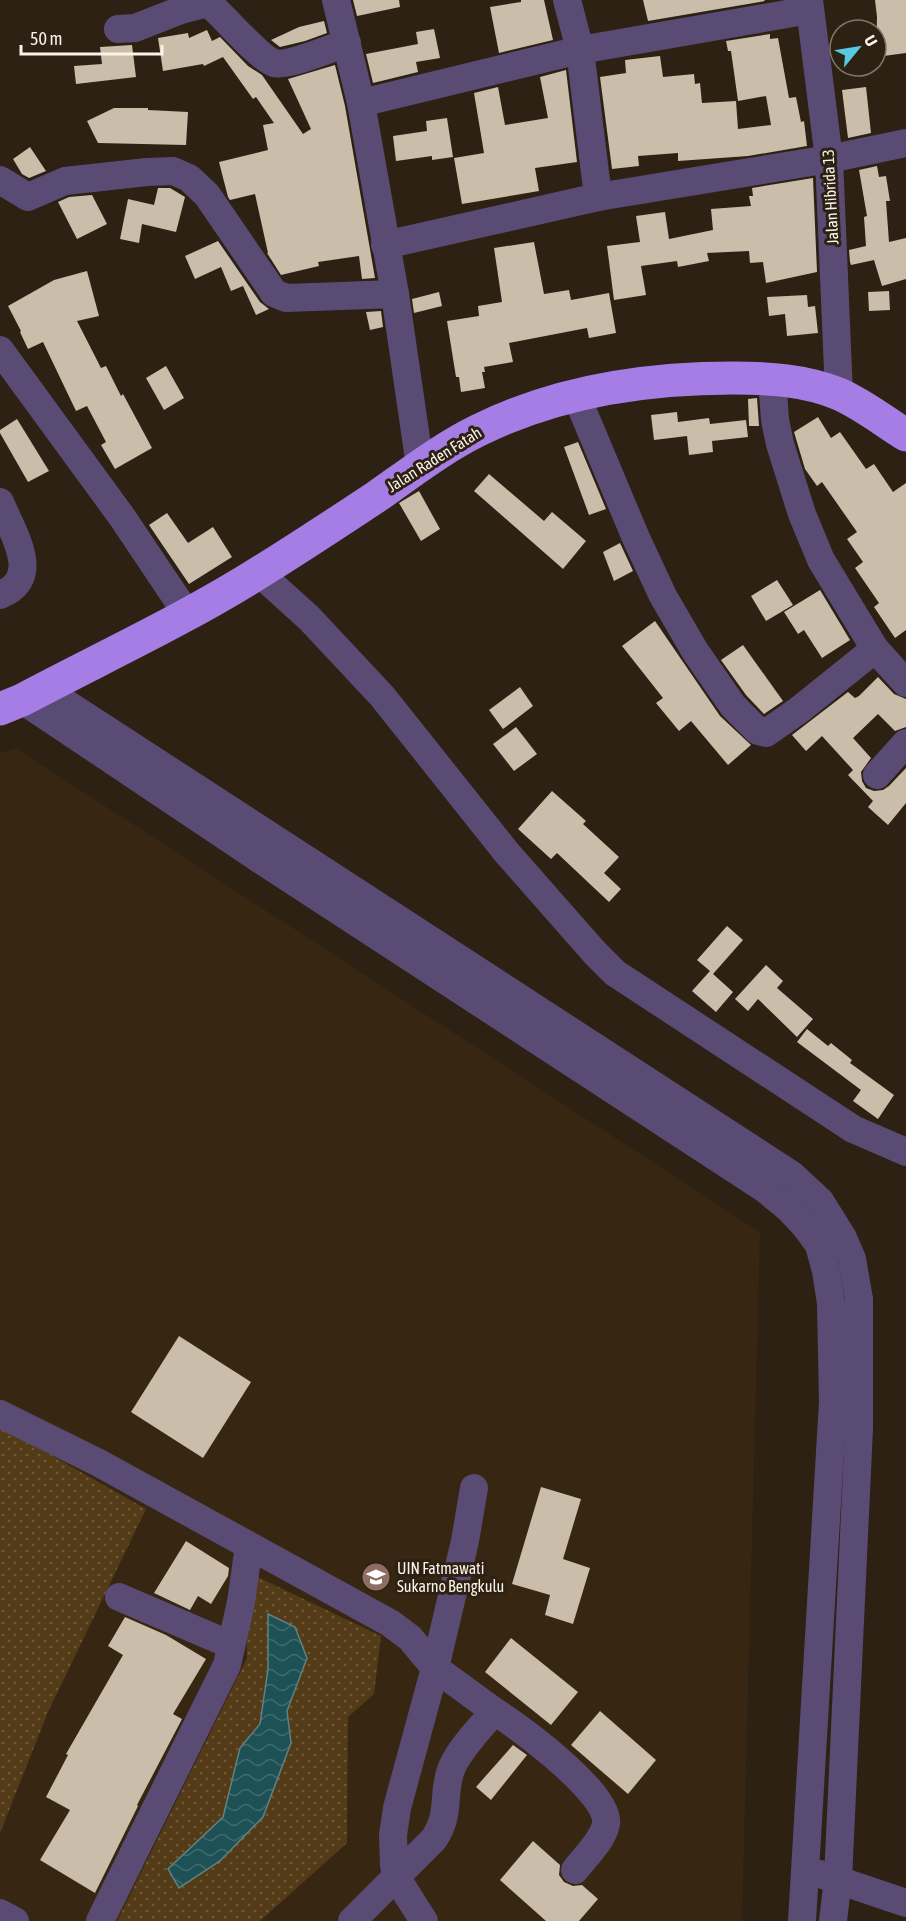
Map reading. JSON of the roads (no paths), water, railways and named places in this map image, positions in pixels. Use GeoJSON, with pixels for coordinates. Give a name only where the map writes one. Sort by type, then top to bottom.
{"type":"FeatureCollection","features":[{"type":"Feature","properties":{"kind":"highway","name":"Jalan Raden Fatah"},"geometry":{"type":"LineString","coordinates":[[14,701],[187,614],[259,573],[477,430],[508,417],[576,395],[664,381],[701,378],[772,378],[839,394],[906,435]]}},
{"type":"Feature","properties":{"kind":"street"},"geometry":{"type":"LineString","coordinates":[[336,0],[361,103],[395,294],[420,466]]}},
{"type":"Feature","properties":{"kind":"street"},"geometry":{"type":"LineString","coordinates":[[567,0],[580,50],[598,197]]}},
{"type":"Feature","properties":{"kind":"street"},"geometry":{"type":"LineString","coordinates":[[117,29],[135,28],[181,10],[208,3],[261,54],[274,63],[285,64],[346,43]]}},
{"type":"Feature","properties":{"kind":"street"},"geometry":{"type":"LineString","coordinates":[[361,103],[580,50],[810,5]]}},
{"type":"Feature","properties":{"kind":"street","name":"Jalan Hibrida 13"},"geometry":{"type":"LineString","coordinates":[[810,5],[829,159],[839,394]]}},
{"type":"Feature","properties":{"kind":"street"},"geometry":{"type":"LineString","coordinates":[[385,245],[598,197],[829,159],[906,143]]}},
{"type":"Feature","properties":{"kind":"street"},"geometry":{"type":"LineString","coordinates":[[0,180],[28,197],[65,181],[173,171],[189,178],[207,195],[278,296],[286,298],[395,294]]}},
{"type":"Feature","properties":{"kind":"street"},"geometry":{"type":"LineString","coordinates":[[0,350],[122,517],[187,614]]}},
{"type":"Feature","properties":{"kind":"street"},"geometry":{"type":"LineString","coordinates":[[772,378],[775,420],[780,444],[802,514],[821,560],[875,649],[906,683]]}},
{"type":"Feature","properties":{"kind":"street"},"geometry":{"type":"LineString","coordinates":[[576,395],[663,596],[695,651],[745,720],[758,731],[766,733],[799,710],[875,649]]}},
{"type":"Feature","properties":{"kind":"street"},"geometry":{"type":"LineString","coordinates":[[0,502],[23,560],[23,576],[12,591],[0,595]]}},
{"type":"Feature","properties":{"kind":"street"},"geometry":{"type":"LineString","coordinates":[[259,573],[309,618],[382,696],[507,853],[615,973],[854,1129],[906,1152]]}},
{"type":"Feature","properties":{"kind":"street"},"geometry":{"type":"LineString","coordinates":[[14,701],[130,758],[792,1176],[820,1201],[832,1217],[852,1259],[859,1299],[859,1428],[838,1879],[833,1921]]}},
{"type":"Feature","properties":{"kind":"street"},"geometry":{"type":"LineString","coordinates":[[877,775],[906,743]]}},
{"type":"Feature","properties":{"kind":"street"},"geometry":{"type":"LineString","coordinates":[[130,758],[765,1190],[788,1208],[819,1245],[831,1303],[833,1402],[802,1921]]}},
{"type":"Feature","properties":{"kind":"street"},"geometry":{"type":"LineString","coordinates":[[0,1414],[99,1463],[390,1623],[410,1638],[435,1668],[511,1721],[578,1777],[595,1796],[604,1812],[606,1822],[602,1834],[575,1870]]}},
{"type":"Feature","properties":{"kind":"street"},"geometry":{"type":"LineString","coordinates":[[424,1921],[396,1877],[393,1851],[397,1808],[435,1668],[465,1541],[474,1488]]}},
{"type":"Feature","properties":{"kind":"street"},"geometry":{"type":"LineString","coordinates":[[100,1921],[227,1665],[241,1602],[249,1546]]}},
{"type":"Feature","properties":{"kind":"street"},"geometry":{"type":"LineString","coordinates":[[118,1597],[231,1645]]}},
{"type":"Feature","properties":{"kind":"street"},"geometry":{"type":"LineString","coordinates":[[352,1921],[434,1839],[442,1828],[447,1803],[447,1785],[452,1767],[494,1711]]}},
{"type":"Feature","properties":{"kind":"street"},"geometry":{"type":"LineString","coordinates":[[806,1870],[906,1903]]}},
{"type":"Feature","properties":{"kind":"street"},"geometry":{"type":"LineString","coordinates":[[0,1913],[15,1921]]}},
{"type":"Feature","properties":{"kind":"water"},"geometry":{"type":"Polygon","coordinates":[[[268,1614],[295,1627],[307,1658],[287,1711],[291,1743],[263,1817],[220,1861],[179,1888],[168,1869],[223,1817],[240,1748],[260,1724],[268,1669],[268,1614]]]}},
{"type":"Feature","properties":{"kind":"place","name":"UIN Fatmawati Sukarno Bengkulu"},"geometry":{"type":"Point","coordinates":[376,1577]}}]}
